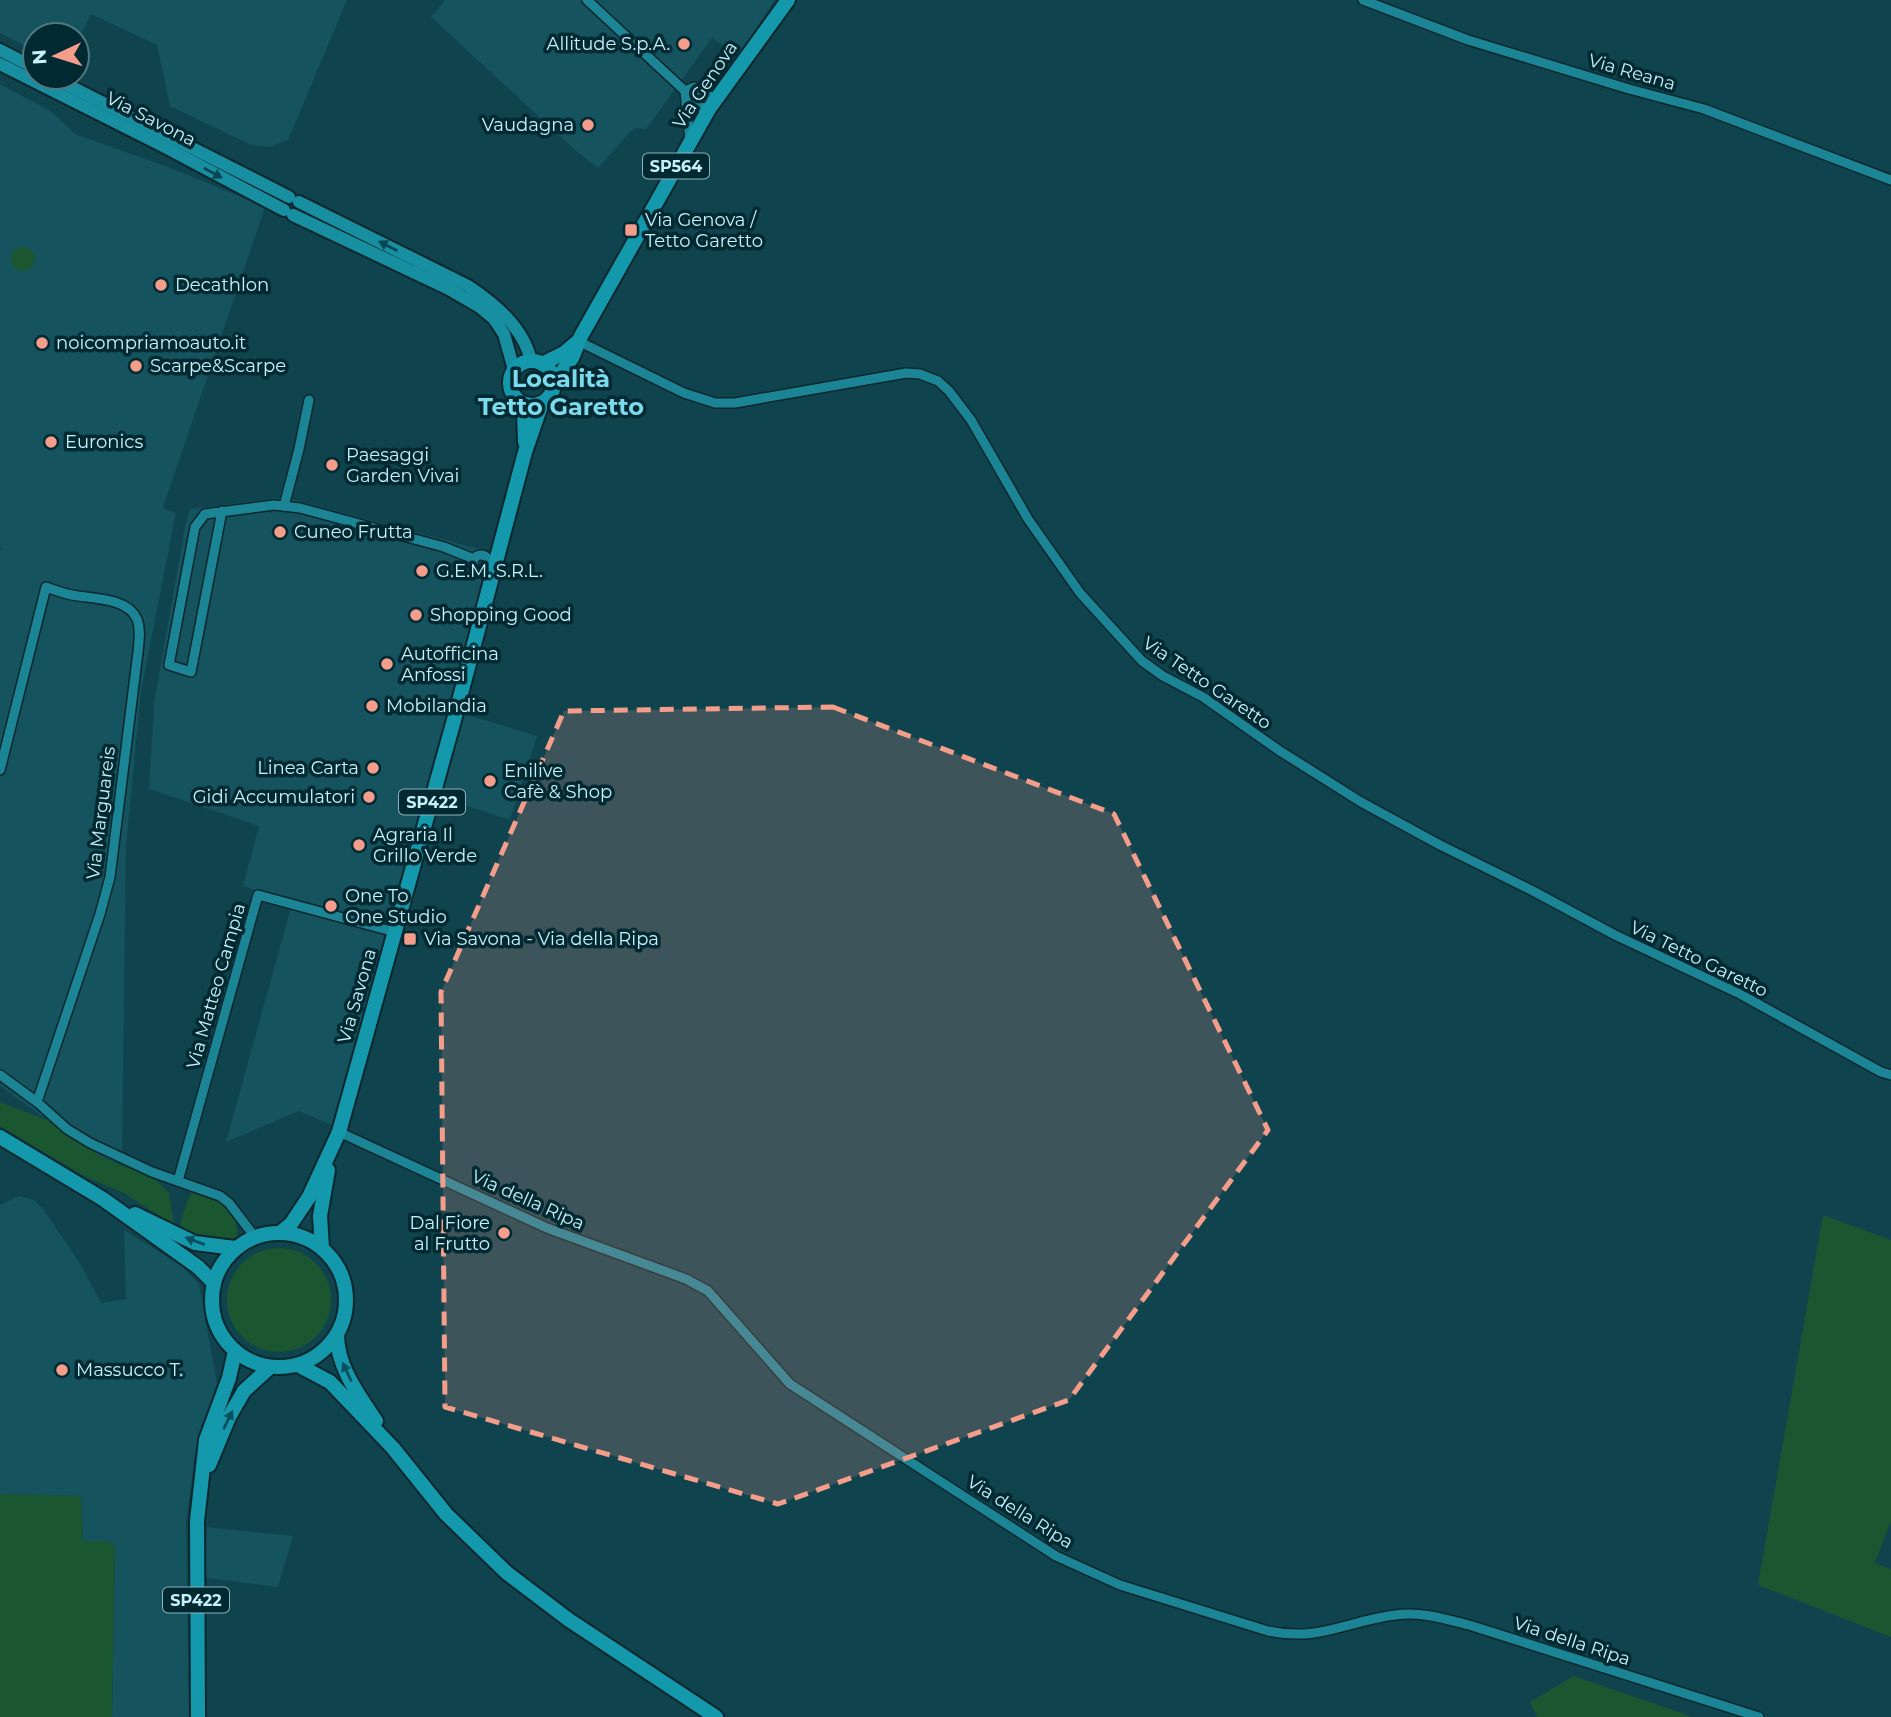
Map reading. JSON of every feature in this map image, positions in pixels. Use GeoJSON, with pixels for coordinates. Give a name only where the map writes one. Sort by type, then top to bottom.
{"type":"FeatureCollection","features":[{"type":"Feature","properties":{"kind":"main road","name":"Via Genova"},"geometry":{"type":"LineString","coordinates":[[554,383],[572,358],[578,341],[712,104],[788,0]]}},
{"type":"Feature","properties":{"kind":"main road","name":"Via Genova"},"geometry":{"type":"LineString","coordinates":[[537,363],[564,353],[578,341]]}},
{"type":"Feature","properties":{"kind":"main road"},"geometry":{"type":"LineString","coordinates":[[514,370],[519,365],[537,363],[551,372],[554,383]]}},
{"type":"Feature","properties":{"kind":"main road","name":"SP422"},"geometry":{"type":"LineString","coordinates":[[514,370],[510,384],[515,398],[521,402]]}},
{"type":"Feature","properties":{"kind":"main road","name":"SP422"},"geometry":{"type":"LineString","coordinates":[[542,403],[551,395],[554,383]]}},
{"type":"Feature","properties":{"kind":"main road"},"geometry":{"type":"LineString","coordinates":[[521,402],[535,405],[542,403]]}},
{"type":"Feature","properties":{"kind":"main road","name":"Via Savona"},"geometry":{"type":"LineString","coordinates":[[521,402],[524,413],[525,452]]}},
{"type":"Feature","properties":{"kind":"main road","name":"Via Savona"},"geometry":{"type":"LineString","coordinates":[[280,1233],[309,1198],[339,1132],[492,567],[542,403]]}},
{"type":"Feature","properties":{"kind":"main road"},"geometry":{"type":"LineString","coordinates":[[0,1137],[155,1230],[214,1283]]}},
{"type":"Feature","properties":{"kind":"main road","name":"Via Savona"},"geometry":{"type":"LineString","coordinates":[[322,1248],[320,1216],[332,1151]]}},
{"type":"Feature","properties":{"kind":"main road"},"geometry":{"type":"LineString","coordinates":[[155,1230],[195,1243],[235,1248]]}},
{"type":"Feature","properties":{"kind":"main road"},"geometry":{"type":"LineString","coordinates":[[280,1233],[309,1240],[322,1248],[338,1268],[346,1301],[337,1334],[326,1348],[313,1358],[298,1364],[270,1367],[246,1359],[235,1351],[223,1337],[211,1302],[214,1283],[222,1264],[235,1248],[255,1237],[280,1233]]}},
{"type":"Feature","properties":{"kind":"main road"},"geometry":{"type":"LineString","coordinates":[[337,1334],[337,1352],[349,1379],[393,1448]]}},
{"type":"Feature","properties":{"kind":"main road","name":"SP422"},"geometry":{"type":"LineString","coordinates":[[198,1717],[196,1553],[201,1482],[206,1440],[229,1378],[235,1351]]}},
{"type":"Feature","properties":{"kind":"main road"},"geometry":{"type":"LineString","coordinates":[[298,1364],[330,1382],[393,1448],[446,1514],[507,1573],[569,1620],[716,1717]]}},
{"type":"Feature","properties":{"kind":"main road","name":"SP422"},"geometry":{"type":"LineString","coordinates":[[201,1482],[229,1417],[244,1391],[270,1367]]}},
{"type":"Feature","properties":{"kind":"street"},"geometry":{"type":"LineString","coordinates":[[587,0],[685,90],[690,141]]}},
{"type":"Feature","properties":{"kind":"street","name":"Via Reana"},"geometry":{"type":"LineString","coordinates":[[1363,0],[1468,40],[1704,109],[1891,180]]}},
{"type":"Feature","properties":{"kind":"street"},"geometry":{"type":"LineString","coordinates":[[0,50],[21,61]]}},
{"type":"Feature","properties":{"kind":"street","name":"Via Savona"},"geometry":{"type":"LineString","coordinates":[[0,64],[288,213],[481,307],[494,319],[504,334],[514,370]]}},
{"type":"Feature","properties":{"kind":"street"},"geometry":{"type":"LineString","coordinates":[[685,90],[694,87],[712,104]]}},
{"type":"Feature","properties":{"kind":"street","name":"Via Savona"},"geometry":{"type":"LineString","coordinates":[[80,91],[468,286],[491,301],[515,328],[537,363]]}},
{"type":"Feature","properties":{"kind":"street"},"geometry":{"type":"LineString","coordinates":[[686,104],[712,104]]}},
{"type":"Feature","properties":{"kind":"street","name":"Via Tetto Garetto"},"geometry":{"type":"LineString","coordinates":[[578,341],[684,393],[715,403],[735,403],[906,373],[920,374],[938,381],[971,420],[1028,519],[1080,593],[1142,661],[1163,676],[1203,697],[1280,751],[1361,802],[1615,936],[1740,994],[1891,1075]]}},
{"type":"Feature","properties":{"kind":"street"},"geometry":{"type":"LineString","coordinates":[[284,506],[309,400]]}},
{"type":"Feature","properties":{"kind":"street"},"geometry":{"type":"LineString","coordinates":[[222,511],[191,672],[169,665],[195,527],[205,514],[222,511],[284,506],[300,508],[444,547],[474,559],[478,555],[484,555],[492,567]]}},
{"type":"Feature","properties":{"kind":"street","name":"Via Marguareis"},"geometry":{"type":"LineString","coordinates":[[0,770],[46,587],[122,605],[136,617],[139,626],[110,877],[37,1102]]}},
{"type":"Feature","properties":{"kind":"street","name":"Via Matteo Campia"},"geometry":{"type":"LineString","coordinates":[[178,1181],[258,895],[395,932]]}},
{"type":"Feature","properties":{"kind":"street"},"geometry":{"type":"LineString","coordinates":[[0,1075],[37,1102],[67,1129],[110,1154],[220,1196],[229,1203],[255,1237]]}},
{"type":"Feature","properties":{"kind":"street","name":"Via della Ripa"},"geometry":{"type":"LineString","coordinates":[[339,1132],[547,1228],[686,1279],[708,1291],[790,1384],[1056,1556],[1097,1576],[1290,1636],[1318,1634],[1395,1615],[1433,1616],[1759,1717]]}},
{"type":"Feature","properties":{"kind":"highlighted area"},"geometry":{"type":"Polygon","coordinates":[[[833,707],[1114,814],[1268,1130],[1069,1400],[778,1504],[445,1407],[441,992],[564,711],[833,707]]]}},
{"type":"Feature","properties":{"kind":"shaded area"},"geometry":{"type":"Polygon","coordinates":[[[0,0],[347,0],[288,140],[270,147],[251,145],[170,106],[157,45],[91,14],[88,21],[21,21],[21,44],[0,33],[0,0]]]}},
{"type":"Feature","properties":{"kind":"shaded area"},"geometry":{"type":"Polygon","coordinates":[[[445,0],[775,0],[739,55],[712,38],[646,129],[636,128],[630,132],[598,168],[431,17],[445,0]]]}},
{"type":"Feature","properties":{"kind":"shaded area"},"geometry":{"type":"Polygon","coordinates":[[[0,84],[52,112],[75,134],[176,170],[265,207],[163,508],[176,513],[141,691],[126,847],[122,1151],[117,1163],[99,1156],[0,1086],[0,550],[3,549],[0,548],[0,84]]]}},
{"type":"Feature","properties":{"kind":"shaded area"},"geometry":{"type":"Polygon","coordinates":[[[279,498],[487,551],[492,557],[332,1125],[299,1111],[226,1142],[292,904],[243,886],[259,826],[149,789],[154,703],[190,509],[279,498]]]}},
{"type":"Feature","properties":{"kind":"shaded area"},"geometry":{"type":"Polygon","coordinates":[[[464,714],[537,736],[510,820],[440,797],[464,714]]]}},
{"type":"Feature","properties":{"kind":"shaded area"},"geometry":{"type":"Polygon","coordinates":[[[19,1196],[34,1200],[43,1209],[81,1265],[101,1303],[126,1299],[124,1230],[182,1266],[199,1284],[217,1383],[195,1455],[186,1521],[189,1717],[112,1717],[115,1545],[105,1541],[83,1541],[81,1496],[0,1494],[0,1205],[19,1196]]]}},
{"type":"Feature","properties":{"kind":"shaded area"},"geometry":{"type":"Polygon","coordinates":[[[207,1527],[293,1536],[278,1587],[205,1578],[207,1527]]]}},
{"type":"Feature","properties":{"kind":"green space"},"geometry":{"type":"Polygon","coordinates":[[[23,247],[31,251],[35,259],[31,267],[23,271],[15,267],[11,259],[15,251],[23,247]]]}},
{"type":"Feature","properties":{"kind":"green space"},"geometry":{"type":"Polygon","coordinates":[[[0,1102],[51,1122],[99,1156],[155,1179],[169,1193],[174,1225],[124,1193],[84,1176],[0,1126],[0,1102]]]}},
{"type":"Feature","properties":{"kind":"green space"},"geometry":{"type":"Polygon","coordinates":[[[191,1193],[208,1197],[224,1206],[234,1219],[237,1237],[216,1241],[180,1229],[191,1193]]]}},
{"type":"Feature","properties":{"kind":"green space"},"geometry":{"type":"Polygon","coordinates":[[[1823,1215],[1891,1240],[1891,1521],[1875,1563],[1891,1569],[1891,1637],[1758,1585],[1823,1215]]]}},
{"type":"Feature","properties":{"kind":"green space"},"geometry":{"type":"Polygon","coordinates":[[[279,1248],[299,1252],[316,1263],[327,1280],[331,1300],[327,1320],[316,1337],[299,1348],[279,1352],[259,1348],[242,1337],[231,1320],[227,1300],[231,1280],[242,1263],[259,1252],[279,1248]]]}},
{"type":"Feature","properties":{"kind":"green space"},"geometry":{"type":"Polygon","coordinates":[[[0,1494],[81,1496],[83,1541],[105,1541],[115,1545],[112,1717],[0,1717],[0,1494]]]}},
{"type":"Feature","properties":{"kind":"green space"},"geometry":{"type":"Polygon","coordinates":[[[1574,1676],[1692,1717],[1537,1717],[1530,1702],[1574,1676]]]}},
{"type":"Feature","properties":{"kind":"place","name":"Allitude S.p.A."},"geometry":{"type":"Point","coordinates":[684,44]}},
{"type":"Feature","properties":{"kind":"place","name":"Vaudagna"},"geometry":{"type":"Point","coordinates":[588,125]}},
{"type":"Feature","properties":{"kind":"place","name":"Via Genova / Tetto Garetto"},"geometry":{"type":"Point","coordinates":[631,230]}},
{"type":"Feature","properties":{"kind":"place","name":"Decathlon"},"geometry":{"type":"Point","coordinates":[161,285]}},
{"type":"Feature","properties":{"kind":"place","name":"noicompriamoauto.it"},"geometry":{"type":"Point","coordinates":[42,343]}},
{"type":"Feature","properties":{"kind":"place","name":"Scarpe&Scarpe"},"geometry":{"type":"Point","coordinates":[136,366]}},
{"type":"Feature","properties":{"kind":"place","name":"Euronics"},"geometry":{"type":"Point","coordinates":[51,442]}},
{"type":"Feature","properties":{"kind":"place","name":"Paesaggi Garden Vivai"},"geometry":{"type":"Point","coordinates":[332,465]}},
{"type":"Feature","properties":{"kind":"place","name":"Cuneo Frutta"},"geometry":{"type":"Point","coordinates":[280,532]}},
{"type":"Feature","properties":{"kind":"place","name":"G.E.M. S.R.L."},"geometry":{"type":"Point","coordinates":[422,571]}},
{"type":"Feature","properties":{"kind":"place","name":"Shopping Good"},"geometry":{"type":"Point","coordinates":[416,615]}},
{"type":"Feature","properties":{"kind":"place","name":"Autofficina Anfossi"},"geometry":{"type":"Point","coordinates":[387,664]}},
{"type":"Feature","properties":{"kind":"place","name":"Mobilandia"},"geometry":{"type":"Point","coordinates":[372,706]}},
{"type":"Feature","properties":{"kind":"place","name":"Linea Carta"},"geometry":{"type":"Point","coordinates":[373,768]}},
{"type":"Feature","properties":{"kind":"place","name":"Enilive Cafè & Shop"},"geometry":{"type":"Point","coordinates":[490,781]}},
{"type":"Feature","properties":{"kind":"place","name":"Gidi Accumulatori"},"geometry":{"type":"Point","coordinates":[369,797]}},
{"type":"Feature","properties":{"kind":"place","name":"Agraria Il Grillo Verde"},"geometry":{"type":"Point","coordinates":[359,845]}},
{"type":"Feature","properties":{"kind":"place","name":"One To One Studio"},"geometry":{"type":"Point","coordinates":[331,906]}},
{"type":"Feature","properties":{"kind":"place","name":"Via Savona - Via della Ripa"},"geometry":{"type":"Point","coordinates":[410,939]}},
{"type":"Feature","properties":{"kind":"place","name":"Dal Fiore al Frutto"},"geometry":{"type":"Point","coordinates":[504,1233]}},
{"type":"Feature","properties":{"kind":"place","name":"Massucco T."},"geometry":{"type":"Point","coordinates":[62,1370]}},
{"type":"Feature","properties":{"kind":"district","name":"Località Tetto Garetto"},"geometry":{"type":"Point","coordinates":[561,393]}}]}
